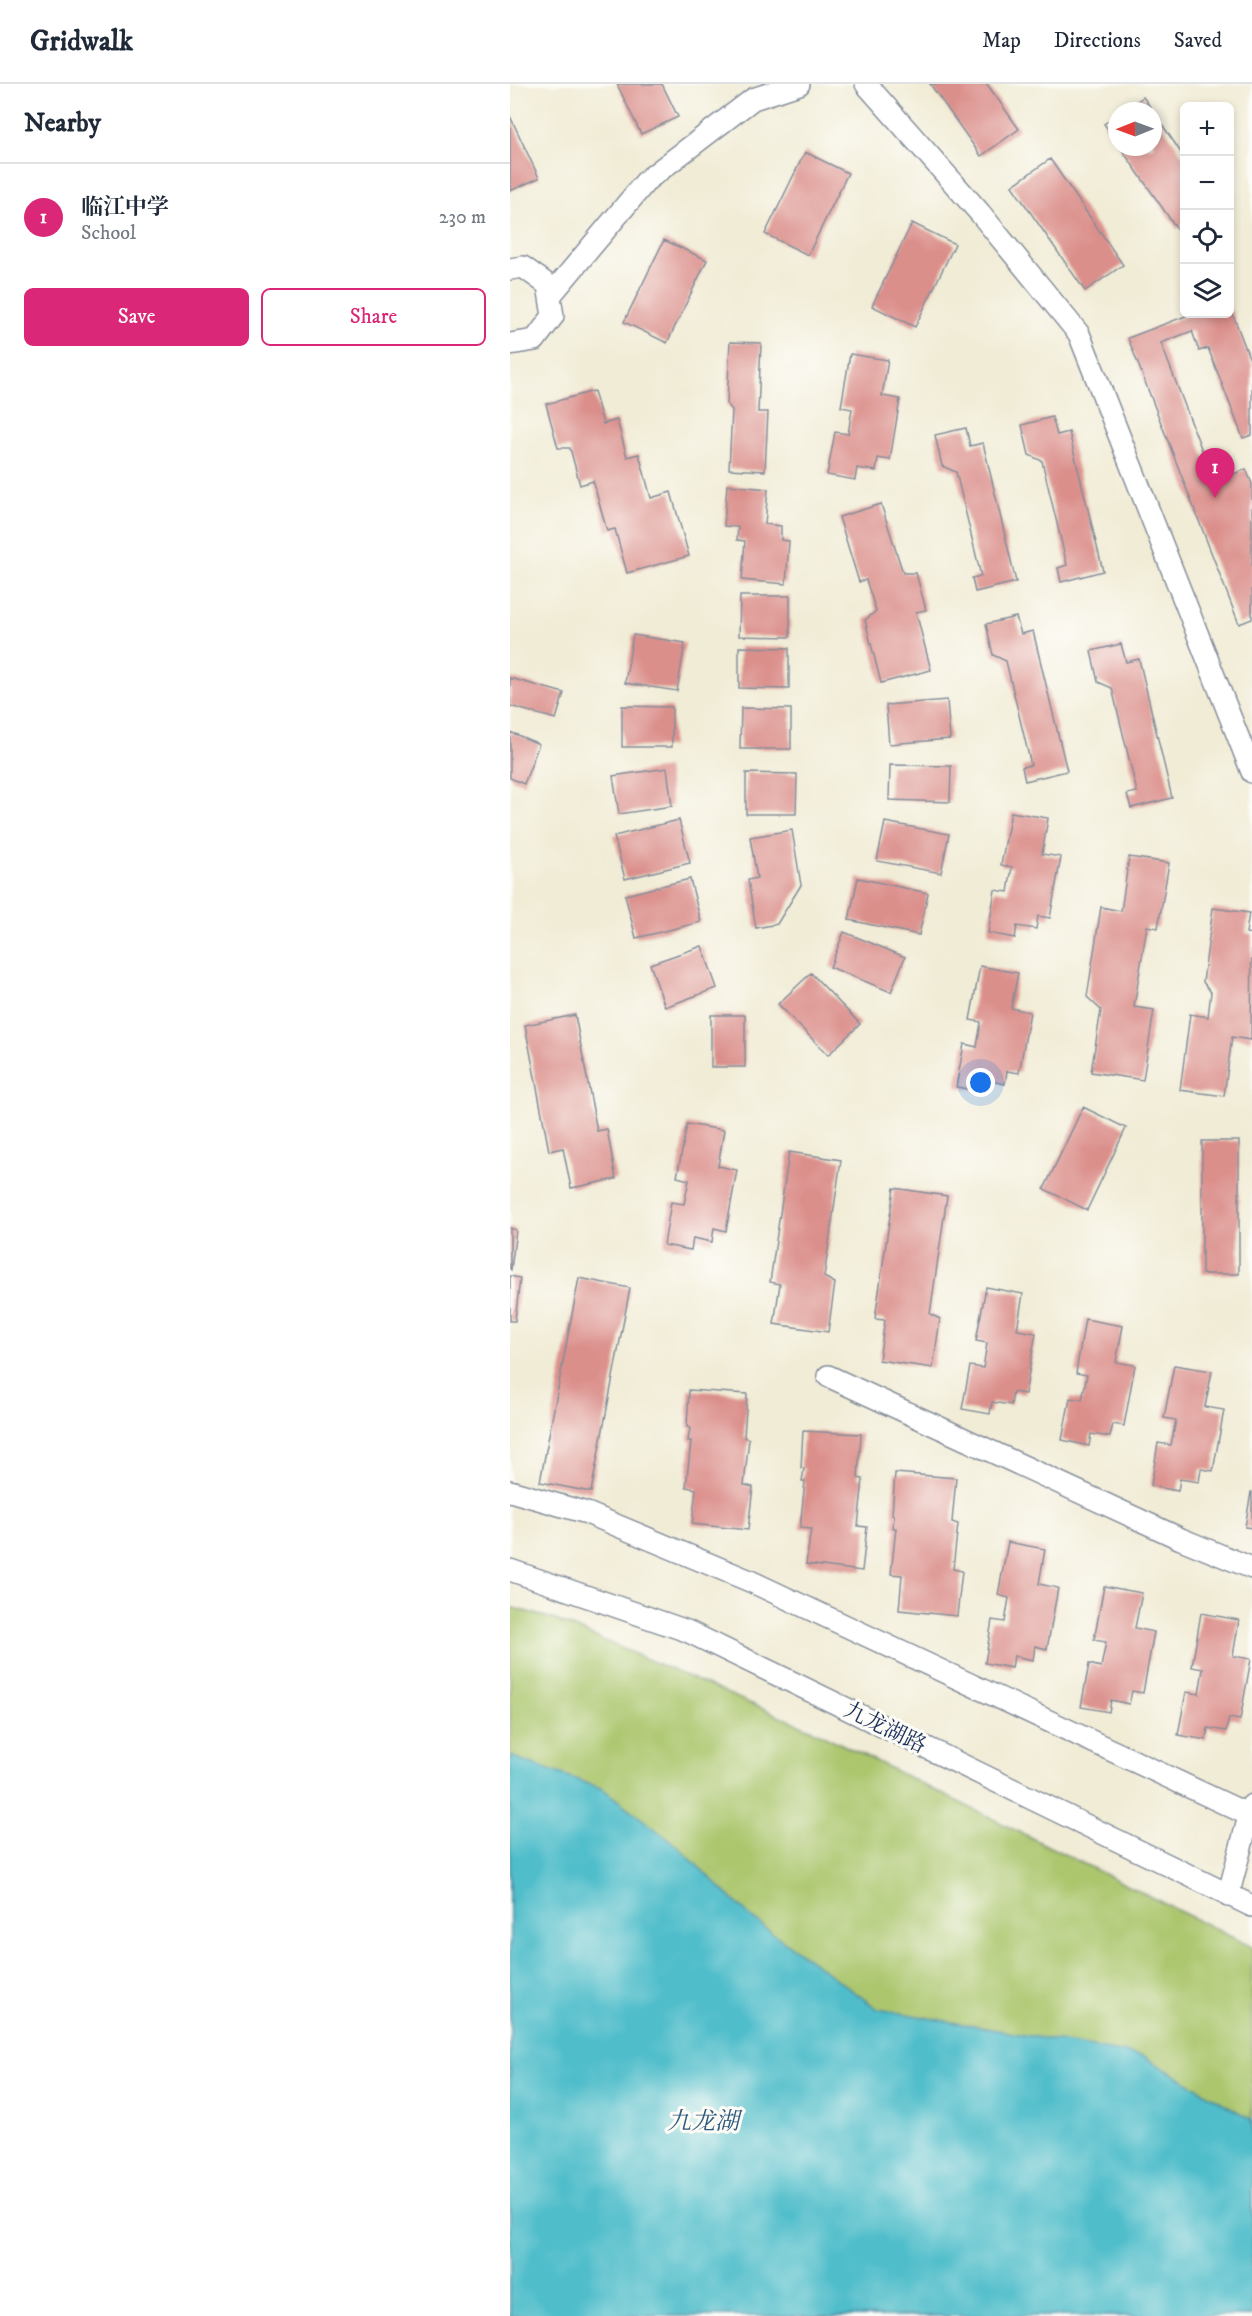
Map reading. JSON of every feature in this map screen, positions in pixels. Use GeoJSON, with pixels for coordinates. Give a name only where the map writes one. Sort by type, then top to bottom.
{"type":"FeatureCollection","features":[{"type":"Feature","properties":{"kind":"street"},"geometry":{"type":"LineString","coordinates":[[550,296],[646,180],[753,99],[800,84]]}},
{"type":"Feature","properties":{"kind":"street"},"geometry":{"type":"LineString","coordinates":[[866,84],[980,213],[1079,334],[1252,772]]}},
{"type":"Feature","properties":{"kind":"street"},"geometry":{"type":"LineString","coordinates":[[510,269],[523,267],[548,285],[553,316],[535,340],[510,344]]}},
{"type":"Feature","properties":{"kind":"street"},"geometry":{"type":"LineString","coordinates":[[828,1376],[1181,1539],[1252,1568]]}},
{"type":"Feature","properties":{"kind":"street"},"geometry":{"type":"LineString","coordinates":[[510,1491],[587,1513],[750,1581],[1251,1810],[1228,1896]]}},
{"type":"Feature","properties":{"kind":"street","name":"九龙湖路"},"geometry":{"type":"LineString","coordinates":[[510,1570],[687,1631],[1252,1906]]}},
{"type":"Feature","properties":{"kind":"green space","name":"九龙湖"},"geometry":{"type":"Polygon","coordinates":[[[510,1607],[553,1619],[815,1731],[1252,1947],[1252,2316],[510,2316],[510,1607]]]}},
{"type":"Feature","properties":{"kind":"water","name":"九龙湖"},"geometry":{"type":"Polygon","coordinates":[[[510,1756],[603,1789],[676,1845],[752,1918],[878,2009],[1143,2056],[1252,2120],[1252,2316],[510,2316],[510,1756]]]}},
{"type":"Feature","properties":{"kind":"building"},"geometry":{"type":"Polygon","coordinates":[[[617,84],[662,84],[678,117],[641,134],[617,84]]]}},
{"type":"Feature","properties":{"kind":"building"},"geometry":{"type":"Polygon","coordinates":[[[930,84],[987,84],[1019,129],[981,156],[930,84]]]}},
{"type":"Feature","properties":{"kind":"building"},"geometry":{"type":"Polygon","coordinates":[[[1143,97],[1147,102],[1136,102],[1143,97]]]}},
{"type":"Feature","properties":{"kind":"building"},"geometry":{"type":"Polygon","coordinates":[[[510,116],[539,178],[510,191],[510,116]]]}},
{"type":"Feature","properties":{"kind":"building"},"geometry":{"type":"Polygon","coordinates":[[[1162,124],[1180,151],[1180,227],[1177,229],[1126,156],[1162,156],[1162,124]]]}},
{"type":"Feature","properties":{"kind":"building"},"geometry":{"type":"Polygon","coordinates":[[[805,152],[848,173],[808,255],[765,234],[805,152]]]}},
{"type":"Feature","properties":{"kind":"building"},"geometry":{"type":"Polygon","coordinates":[[[1050,159],[1123,265],[1085,291],[1012,186],[1050,159]]]}},
{"type":"Feature","properties":{"kind":"building"},"geometry":{"type":"Polygon","coordinates":[[[912,223],[955,244],[915,327],[872,306],[912,223]]]}},
{"type":"Feature","properties":{"kind":"building"},"geometry":{"type":"Polygon","coordinates":[[[664,240],[707,260],[667,343],[624,322],[664,240]]]}},
{"type":"Feature","properties":{"kind":"building"},"geometry":{"type":"Polygon","coordinates":[[[1180,318],[1234,318],[1252,365],[1252,435],[1243,438],[1208,348],[1199,351],[1192,331],[1161,343],[1214,482],[1246,469],[1252,484],[1252,619],[1239,624],[1128,338],[1180,318]]]}},
{"type":"Feature","properties":{"kind":"building"},"geometry":{"type":"Polygon","coordinates":[[[730,342],[761,343],[758,412],[768,412],[765,471],[729,469],[732,410],[727,404],[730,342]]]}},
{"type":"Feature","properties":{"kind":"building"},"geometry":{"type":"Polygon","coordinates":[[[850,354],[888,360],[882,396],[900,399],[890,460],[878,458],[876,471],[857,468],[855,480],[827,475],[835,432],[848,434],[852,409],[841,407],[850,354]]]}},
{"type":"Feature","properties":{"kind":"building"},"geometry":{"type":"Polygon","coordinates":[[[594,391],[603,424],[617,420],[627,457],[639,454],[651,498],[671,492],[689,556],[627,573],[615,529],[607,531],[593,481],[580,485],[570,448],[558,448],[546,404],[594,391]]]}},
{"type":"Feature","properties":{"kind":"building"},"geometry":{"type":"Polygon","coordinates":[[[1052,417],[1057,435],[1069,432],[1103,571],[1061,582],[1058,568],[1067,565],[1042,461],[1029,455],[1022,425],[1052,417]]]}},
{"type":"Feature","properties":{"kind":"building"},"geometry":{"type":"Polygon","coordinates":[[[966,428],[970,446],[983,443],[1016,582],[975,592],[972,578],[981,576],[956,472],[942,466],[935,435],[966,428]]]}},
{"type":"Feature","properties":{"kind":"building"},"geometry":{"type":"Polygon","coordinates":[[[727,485],[768,489],[765,524],[781,526],[781,540],[789,541],[786,584],[742,580],[745,541],[737,540],[738,527],[724,526],[727,485]]]}},
{"type":"Feature","properties":{"kind":"building"},"geometry":{"type":"Polygon","coordinates":[[[881,504],[903,573],[916,573],[926,610],[916,612],[931,670],[881,683],[865,620],[876,611],[866,580],[859,582],[839,517],[881,504]]]}},
{"type":"Feature","properties":{"kind":"building"},"geometry":{"type":"Polygon","coordinates":[[[740,596],[790,596],[790,637],[739,636],[740,596]]]}},
{"type":"Feature","properties":{"kind":"building"},"geometry":{"type":"Polygon","coordinates":[[[1016,617],[1021,634],[1033,631],[1067,771],[1025,781],[1022,767],[1031,765],[1006,661],[993,655],[986,624],[1016,617]]]}},
{"type":"Feature","properties":{"kind":"building"},"geometry":{"type":"Polygon","coordinates":[[[633,635],[685,643],[677,691],[625,683],[633,635]]]}},
{"type":"Feature","properties":{"kind":"building"},"geometry":{"type":"Polygon","coordinates":[[[1121,644],[1126,662],[1139,659],[1172,798],[1131,808],[1127,794],[1137,792],[1112,688],[1098,682],[1091,651],[1121,644]]]}},
{"type":"Feature","properties":{"kind":"building"},"geometry":{"type":"Polygon","coordinates":[[[739,647],[789,648],[789,689],[739,688],[739,647]]]}},
{"type":"Feature","properties":{"kind":"building"},"geometry":{"type":"Polygon","coordinates":[[[510,678],[564,693],[556,719],[510,706],[510,678]]]}},
{"type":"Feature","properties":{"kind":"building"},"geometry":{"type":"Polygon","coordinates":[[[947,700],[950,739],[889,744],[886,705],[947,700]]]}},
{"type":"Feature","properties":{"kind":"building"},"geometry":{"type":"Polygon","coordinates":[[[622,706],[672,707],[672,747],[622,747],[622,706]]]}},
{"type":"Feature","properties":{"kind":"building"},"geometry":{"type":"Polygon","coordinates":[[[741,708],[791,709],[791,749],[740,749],[741,708]]]}},
{"type":"Feature","properties":{"kind":"building"},"geometry":{"type":"Polygon","coordinates":[[[510,732],[539,744],[524,784],[510,778],[510,732]]]}},
{"type":"Feature","properties":{"kind":"building"},"geometry":{"type":"Polygon","coordinates":[[[890,765],[951,766],[950,802],[889,800],[890,765]]]}},
{"type":"Feature","properties":{"kind":"building"},"geometry":{"type":"Polygon","coordinates":[[[667,768],[672,806],[619,814],[613,776],[667,768]]]}},
{"type":"Feature","properties":{"kind":"building"},"geometry":{"type":"Polygon","coordinates":[[[746,773],[797,774],[796,814],[746,814],[746,773]]]}},
{"type":"Feature","properties":{"kind":"building"},"geometry":{"type":"Polygon","coordinates":[[[1011,812],[1048,818],[1042,854],[1061,857],[1050,918],[1038,916],[1036,929],[1017,926],[1015,938],[988,933],[995,890],[1008,892],[1012,867],[1001,865],[1011,812]]]}},
{"type":"Feature","properties":{"kind":"building"},"geometry":{"type":"Polygon","coordinates":[[[679,820],[690,863],[625,879],[614,836],[679,820]]]}},
{"type":"Feature","properties":{"kind":"building"},"geometry":{"type":"Polygon","coordinates":[[[885,822],[949,834],[941,873],[877,861],[885,822]]]}},
{"type":"Feature","properties":{"kind":"building"},"geometry":{"type":"Polygon","coordinates":[[[792,830],[801,885],[777,924],[756,928],[748,880],[757,878],[750,837],[792,830]]]}},
{"type":"Feature","properties":{"kind":"building"},"geometry":{"type":"Polygon","coordinates":[[[1129,857],[1169,863],[1158,928],[1147,926],[1134,1007],[1154,1010],[1143,1080],[1091,1072],[1101,1010],[1087,997],[1101,907],[1121,911],[1129,857]]]}},
{"type":"Feature","properties":{"kind":"building"},"geometry":{"type":"Polygon","coordinates":[[[858,878],[928,893],[919,935],[849,920],[858,878]]]}},
{"type":"Feature","properties":{"kind":"building"},"geometry":{"type":"Polygon","coordinates":[[[690,879],[701,922],[636,938],[625,895],[690,879]]]}},
{"type":"Feature","properties":{"kind":"building"},"geometry":{"type":"Polygon","coordinates":[[[1213,908],[1249,913],[1246,933],[1252,934],[1251,1040],[1232,1037],[1224,1096],[1180,1090],[1190,1014],[1208,1017],[1211,992],[1203,982],[1213,908]]]}},
{"type":"Feature","properties":{"kind":"building"},"geometry":{"type":"Polygon","coordinates":[[[844,932],[905,957],[891,992],[830,967],[844,932]]]}},
{"type":"Feature","properties":{"kind":"building"},"geometry":{"type":"Polygon","coordinates":[[[702,946],[717,988],[665,1007],[650,964],[702,946]]]}},
{"type":"Feature","properties":{"kind":"building"},"geometry":{"type":"Polygon","coordinates":[[[980,966],[1018,973],[1011,1008],[1030,1012],[1019,1073],[1007,1071],[1005,1084],[986,1080],[984,1092],[956,1087],[964,1044],[977,1047],[981,1022],[970,1020],[980,966]]]}},
{"type":"Feature","properties":{"kind":"building"},"geometry":{"type":"Polygon","coordinates":[[[811,973],[860,1024],[828,1055],[778,1004],[811,973]]]}},
{"type":"Feature","properties":{"kind":"building"},"geometry":{"type":"Polygon","coordinates":[[[575,1015],[597,1131],[607,1129],[616,1179],[571,1188],[563,1148],[549,1151],[525,1025],[575,1015]]]}},
{"type":"Feature","properties":{"kind":"building"},"geometry":{"type":"Polygon","coordinates":[[[711,1015],[745,1015],[745,1067],[711,1067],[711,1015]]]}},
{"type":"Feature","properties":{"kind":"building"},"geometry":{"type":"Polygon","coordinates":[[[1083,1107],[1126,1128],[1087,1210],[1044,1189],[1083,1107]]]}},
{"type":"Feature","properties":{"kind":"building"},"geometry":{"type":"Polygon","coordinates":[[[687,1124],[724,1130],[718,1166],[737,1170],[726,1231],[714,1228],[712,1242],[693,1238],[691,1250],[664,1245],[671,1202],[684,1204],[689,1180],[677,1177],[687,1124]]]}},
{"type":"Feature","properties":{"kind":"building"},"geometry":{"type":"Polygon","coordinates":[[[1202,1141],[1239,1141],[1239,1274],[1202,1274],[1202,1141]]]}},
{"type":"Feature","properties":{"kind":"building"},"geometry":{"type":"Polygon","coordinates":[[[789,1152],[841,1160],[824,1277],[835,1283],[828,1332],[774,1324],[780,1284],[770,1282],[789,1152]]]}},
{"type":"Feature","properties":{"kind":"building"},"geometry":{"type":"Polygon","coordinates":[[[894,1188],[947,1196],[930,1314],[940,1319],[933,1368],[879,1360],[885,1320],[875,1319],[894,1188]]]}},
{"type":"Feature","properties":{"kind":"building"},"geometry":{"type":"Polygon","coordinates":[[[510,1228],[516,1230],[511,1270],[510,1269],[510,1228]]]}},
{"type":"Feature","properties":{"kind":"building"},"geometry":{"type":"Polygon","coordinates":[[[510,1276],[520,1278],[515,1321],[510,1321],[510,1276]]]}},
{"type":"Feature","properties":{"kind":"building"},"geometry":{"type":"Polygon","coordinates":[[[579,1278],[630,1288],[591,1492],[540,1482],[579,1278]]]}},
{"type":"Feature","properties":{"kind":"building"},"geometry":{"type":"Polygon","coordinates":[[[986,1287],[1023,1294],[1017,1330],[1036,1333],[1025,1394],[1013,1392],[1011,1405],[992,1402],[990,1414],[962,1409],[970,1366],[983,1368],[987,1343],[976,1341],[986,1287]]]}},
{"type":"Feature","properties":{"kind":"building"},"geometry":{"type":"Polygon","coordinates":[[[1085,1319],[1123,1326],[1116,1362],[1135,1365],[1124,1426],[1113,1424],[1110,1437],[1091,1434],[1089,1446],[1062,1440],[1070,1398],[1082,1400],[1087,1375],[1076,1373],[1085,1319]]]}},
{"type":"Feature","properties":{"kind":"building"},"geometry":{"type":"Polygon","coordinates":[[[1174,1365],[1212,1371],[1205,1407],[1224,1410],[1213,1471],[1201,1469],[1199,1482],[1180,1479],[1178,1491],[1151,1486],[1158,1443],[1171,1445],[1176,1420],[1164,1418],[1174,1365]]]}},
{"type":"Feature","properties":{"kind":"building"},"geometry":{"type":"Polygon","coordinates":[[[689,1390],[747,1394],[744,1437],[749,1439],[744,1485],[753,1487],[748,1530],[692,1524],[696,1489],[686,1487],[691,1441],[688,1441],[690,1428],[687,1427],[689,1390]]]}},
{"type":"Feature","properties":{"kind":"building"},"geometry":{"type":"Polygon","coordinates":[[[803,1431],[861,1434],[858,1478],[863,1479],[858,1526],[867,1527],[862,1571],[806,1564],[811,1529],[800,1528],[805,1481],[802,1481],[804,1469],[801,1468],[803,1431]]]}},
{"type":"Feature","properties":{"kind":"building"},"geometry":{"type":"Polygon","coordinates":[[[895,1473],[956,1478],[952,1522],[958,1524],[953,1569],[962,1571],[957,1616],[899,1610],[902,1575],[891,1574],[896,1528],[893,1528],[894,1515],[892,1515],[895,1473]]]}},
{"type":"Feature","properties":{"kind":"building"},"geometry":{"type":"Polygon","coordinates":[[[1252,1492],[1252,1528],[1245,1527],[1252,1492]]]}},
{"type":"Feature","properties":{"kind":"building"},"geometry":{"type":"Polygon","coordinates":[[[1008,1542],[1045,1549],[1039,1584],[1058,1588],[1047,1649],[1035,1646],[1033,1660],[1014,1656],[1012,1668],[985,1663],[992,1620],[1005,1622],[1009,1598],[998,1595],[1008,1542]]]}},
{"type":"Feature","properties":{"kind":"building"},"geometry":{"type":"Polygon","coordinates":[[[1104,1586],[1142,1593],[1135,1628],[1154,1632],[1143,1693],[1132,1691],[1129,1704],[1111,1700],[1109,1712],[1081,1707],[1089,1664],[1101,1667],[1106,1642],[1094,1640],[1104,1586]]]}},
{"type":"Feature","properties":{"kind":"building"},"geometry":{"type":"Polygon","coordinates":[[[1201,1613],[1239,1620],[1233,1656],[1251,1659],[1240,1720],[1229,1718],[1226,1731],[1208,1728],[1206,1740],[1178,1735],[1186,1692],[1199,1694],[1203,1669],[1192,1667],[1201,1613]]]}},
{"type":"Feature","properties":{"kind":"place","name":"临江中学"},"geometry":{"type":"Point","coordinates":[1215,498]}}]}
